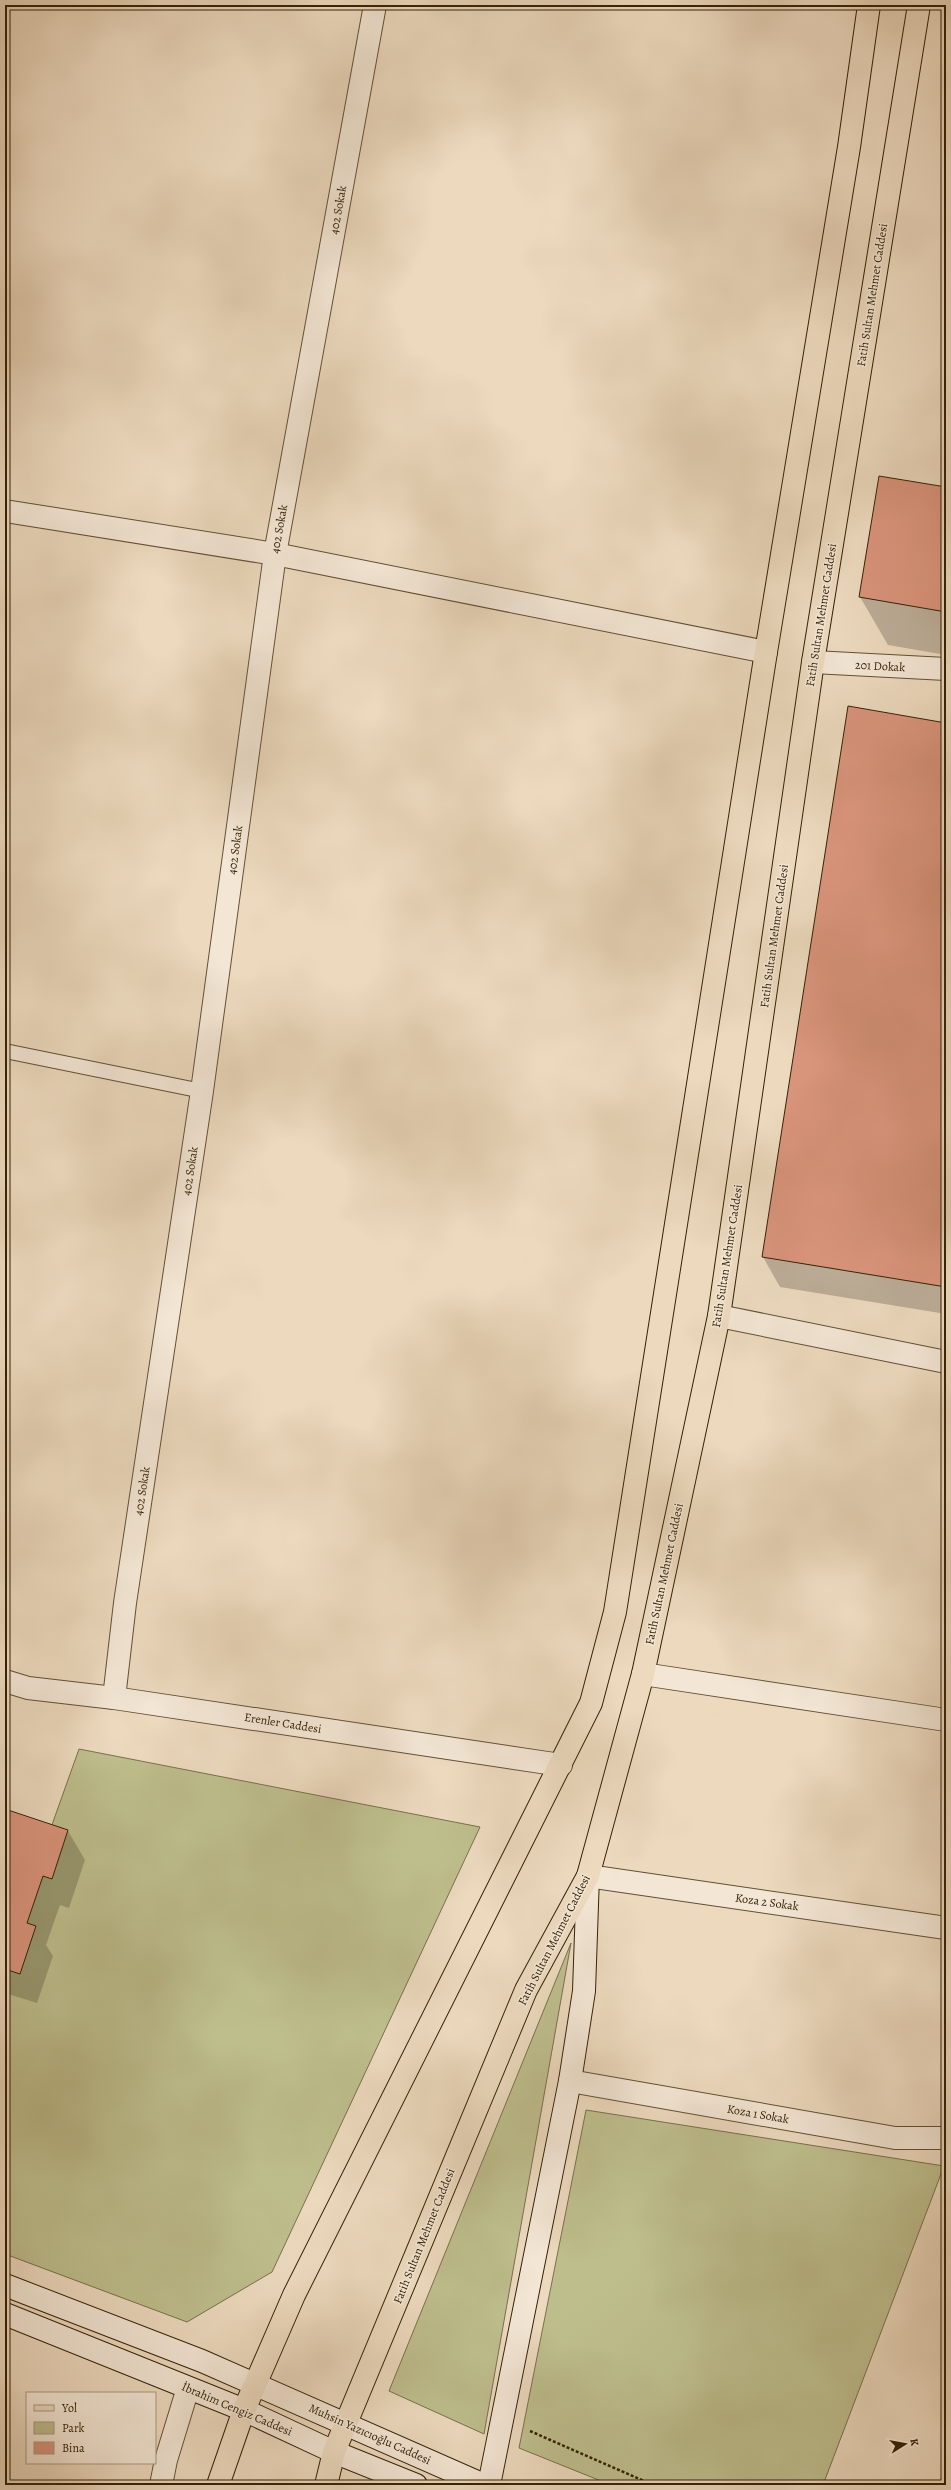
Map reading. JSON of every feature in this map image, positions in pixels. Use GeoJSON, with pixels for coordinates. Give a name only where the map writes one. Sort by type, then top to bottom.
{"type":"FeatureCollection","features":[{"type":"Feature","properties":{"kind":"main road"},"geometry":{"type":"LineString","coordinates":[[218,2485],[244,2410],[298,2288],[591,1703],[615,1612],[766,652],[849,147],[869,5]]}},
{"type":"Feature","properties":{"kind":"main road","name":"Fatih Sultan Mehmet Caddesi"},"geometry":{"type":"LineString","coordinates":[[326,2485],[334,2452],[526,1990],[588,1876],[643,1674],[719,1316],[813,662],[919,5]]}},
{"type":"Feature","properties":{"kind":"street","name":"402 Sokak"},"geometry":{"type":"LineString","coordinates":[[114,1698],[125,1603],[202,1091],[275,554],[375,5]]}},
{"type":"Feature","properties":{"kind":"street"},"geometry":{"type":"LineString","coordinates":[[5,511],[275,554],[766,652]]}},
{"type":"Feature","properties":{"kind":"street","name":"201 Dokak"},"geometry":{"type":"LineString","coordinates":[[813,662],[946,669]]}},
{"type":"Feature","properties":{"kind":"street"},"geometry":{"type":"LineString","coordinates":[[719,1316],[946,1362]]}},
{"type":"Feature","properties":{"kind":"street"},"geometry":{"type":"LineString","coordinates":[[643,1674],[946,1720]]}},
{"type":"Feature","properties":{"kind":"street","name":"Erenler Caddesi"},"geometry":{"type":"LineString","coordinates":[[5,1681],[28,1688],[114,1698],[561,1765]]}},
{"type":"Feature","properties":{"kind":"street"},"geometry":{"type":"LineString","coordinates":[[489,2485],[570,2081],[584,1991],[588,1876]]}},
{"type":"Feature","properties":{"kind":"street","name":"Koza 2 Sokak"},"geometry":{"type":"LineString","coordinates":[[588,1876],[946,1928]]}},
{"type":"Feature","properties":{"kind":"street","name":"Koza 1 Sokak"},"geometry":{"type":"LineString","coordinates":[[570,2081],[894,2138],[946,2138]]}},
{"type":"Feature","properties":{"kind":"street"},"geometry":{"type":"LineString","coordinates":[[5,2285],[202,2360],[255,2384]]}},
{"type":"Feature","properties":{"kind":"street","name":"İbrahim Cengiz Caddesi"},"geometry":{"type":"LineString","coordinates":[[5,2314],[244,2410],[334,2452]]}},
{"type":"Feature","properties":{"kind":"street","name":"Muhsin Yazıcıoğlu Caddesi"},"geometry":{"type":"LineString","coordinates":[[255,2384],[484,2485]]}},
{"type":"Feature","properties":{"kind":"street"},"geometry":{"type":"LineString","coordinates":[[161,2485],[166,2460],[188,2388]]}},
{"type":"Feature","properties":{"kind":"street"},"geometry":{"type":"LineString","coordinates":[[334,2452],[416,2485]]}},
{"type":"Feature","properties":{"kind":"lane"},"geometry":{"type":"LineString","coordinates":[[5,1051],[202,1091]]}},
{"type":"Feature","properties":{"kind":"path"},"geometry":{"type":"LineString","coordinates":[[503,2419],[653,2485]]}},
{"type":"Feature","properties":{"kind":"green space"},"geometry":{"type":"Polygon","coordinates":[[[79,1749],[480,1827],[272,2272],[187,2322],[5,2254],[5,1974],[43,1850],[79,1749]]]}},
{"type":"Feature","properties":{"kind":"green space"},"geometry":{"type":"Polygon","coordinates":[[[571,1943],[484,2434],[389,2391],[571,1943]]]}},
{"type":"Feature","properties":{"kind":"green space"},"geometry":{"type":"Polygon","coordinates":[[[586,2110],[944,2166],[823,2485],[611,2485],[519,2448],[586,2110]]]}},
{"type":"Feature","properties":{"kind":"building"},"geometry":{"type":"Polygon","coordinates":[[[879,476],[946,487],[946,612],[859,597],[879,476]]]}},
{"type":"Feature","properties":{"kind":"building"},"geometry":{"type":"Polygon","coordinates":[[[848,706],[946,723],[946,1287],[762,1257],[848,706]]]}},
{"type":"Feature","properties":{"kind":"building"},"geometry":{"type":"Polygon","coordinates":[[[5,1809],[68,1830],[52,1879],[43,1876],[27,1923],[36,1926],[20,1974],[5,1969],[5,1809]]]}}]}
